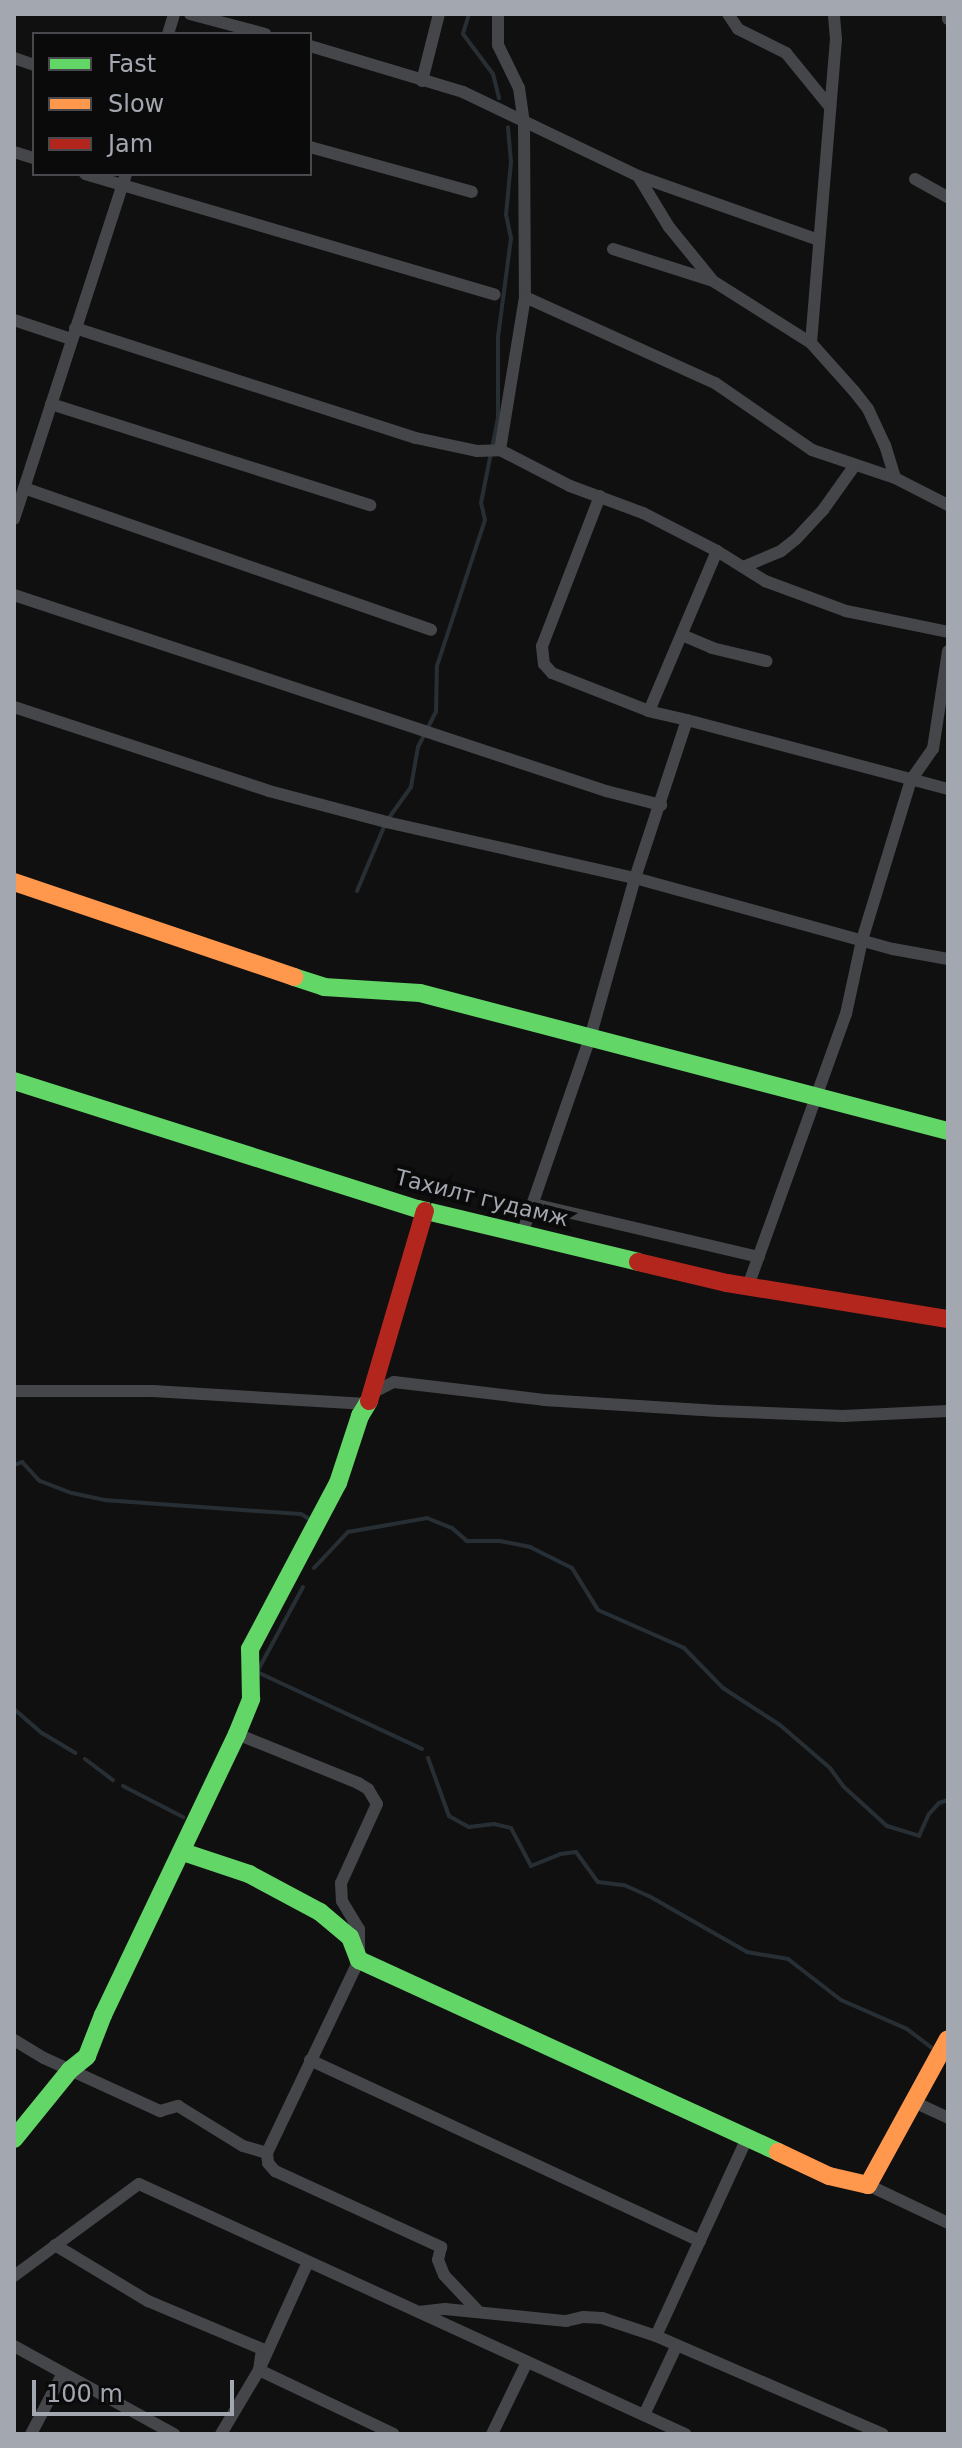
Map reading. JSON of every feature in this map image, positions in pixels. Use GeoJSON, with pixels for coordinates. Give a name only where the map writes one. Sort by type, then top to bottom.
{"type":"FeatureCollection","features":[{"type":"Feature","properties":{"kind":"street"},"geometry":{"type":"LineString","coordinates":[[190,14],[258,32]]}},
{"type":"Feature","properties":{"kind":"street"},"geometry":{"type":"LineString","coordinates":[[422,81],[439,14]]}},
{"type":"Feature","properties":{"kind":"street"},"geometry":{"type":"LineString","coordinates":[[498,14],[498,45],[519,88],[524,122],[525,297],[500,450]]}},
{"type":"Feature","properties":{"kind":"street"},"geometry":{"type":"LineString","coordinates":[[728,14],[738,29],[786,53],[830,107]]}},
{"type":"Feature","properties":{"kind":"street"},"geometry":{"type":"LineString","coordinates":[[811,343],[836,39],[834,14]]}},
{"type":"Feature","properties":{"kind":"street"},"geometry":{"type":"LineString","coordinates":[[312,47],[496,105],[524,122],[638,176],[819,240]]}},
{"type":"Feature","properties":{"kind":"street"},"geometry":{"type":"LineString","coordinates":[[312,148],[472,192]]}},
{"type":"Feature","properties":{"kind":"street"},"geometry":{"type":"LineString","coordinates":[[98,176],[124,180],[495,295]]}},
{"type":"Feature","properties":{"kind":"street"},"geometry":{"type":"LineString","coordinates":[[638,176],[669,227],[713,281]]}},
{"type":"Feature","properties":{"kind":"street"},"geometry":{"type":"LineString","coordinates":[[915,179],[948,197]]}},
{"type":"Feature","properties":{"kind":"street"},"geometry":{"type":"LineString","coordinates":[[14,519],[17,501],[24,488],[124,180]]}},
{"type":"Feature","properties":{"kind":"street"},"geometry":{"type":"LineString","coordinates":[[613,249],[713,281],[811,343],[868,409],[895,478]]}},
{"type":"Feature","properties":{"kind":"street"},"geometry":{"type":"LineString","coordinates":[[525,297],[715,383],[812,450],[895,478],[948,505]]}},
{"type":"Feature","properties":{"kind":"street"},"geometry":{"type":"LineString","coordinates":[[14,320],[73,333],[416,438],[477,451],[500,450],[570,486],[643,513],[717,551],[765,581],[846,611],[948,632]]}},
{"type":"Feature","properties":{"kind":"street"},"geometry":{"type":"LineString","coordinates":[[51,404],[370,505]]}},
{"type":"Feature","properties":{"kind":"street"},"geometry":{"type":"LineString","coordinates":[[743,567],[781,551],[796,539],[823,510],[855,465]]}},
{"type":"Feature","properties":{"kind":"street"},"geometry":{"type":"LineString","coordinates":[[24,488],[431,630]]}},
{"type":"Feature","properties":{"kind":"street"},"geometry":{"type":"LineString","coordinates":[[600,496],[542,646],[544,664],[552,673],[649,711],[948,789]]}},
{"type":"Feature","properties":{"kind":"street"},"geometry":{"type":"LineString","coordinates":[[649,711],[717,551]]}},
{"type":"Feature","properties":{"kind":"street"},"geometry":{"type":"LineString","coordinates":[[14,595],[606,791],[661,805]]}},
{"type":"Feature","properties":{"kind":"street"},"geometry":{"type":"LineString","coordinates":[[682,635],[712,648],[766,661]]}},
{"type":"Feature","properties":{"kind":"street"},"geometry":{"type":"LineString","coordinates":[[748,1286],[846,1014],[862,940],[911,780],[933,749],[948,651]]}},
{"type":"Feature","properties":{"kind":"street"},"geometry":{"type":"LineString","coordinates":[[14,707],[269,791],[386,822],[635,878],[862,940],[948,959]]}},
{"type":"Feature","properties":{"kind":"street"},"geometry":{"type":"LineString","coordinates":[[522,1234],[590,1038],[635,878],[687,720]]}},
{"type":"Feature","properties":{"kind":"street"},"geometry":{"type":"LineString","coordinates":[[14,882],[324,987],[420,993],[814,1099],[948,1131]]}},
{"type":"Feature","properties":{"kind":"street","name":"Тахилт гудамж"},"geometry":{"type":"LineString","coordinates":[[14,1081],[425,1211],[748,1286],[948,1319]]}},
{"type":"Feature","properties":{"kind":"street"},"geometry":{"type":"LineString","coordinates":[[533,1204],[759,1257]]}},
{"type":"Feature","properties":{"kind":"street"},"geometry":{"type":"LineString","coordinates":[[14,2139],[70,2070],[87,2056],[103,2015],[237,1734],[251,1699],[250,1649],[338,1483],[370,1398],[425,1211]]}},
{"type":"Feature","properties":{"kind":"street"},"geometry":{"type":"LineString","coordinates":[[14,1391],[153,1391],[370,1398],[394,1382],[544,1400],[718,1411],[843,1416],[948,1411]]}},
{"type":"Feature","properties":{"kind":"street"},"geometry":{"type":"LineString","coordinates":[[237,1734],[358,1783],[374,1797],[375,1813],[340,1892],[359,1929],[359,1960],[267,2153],[268,2163],[275,2171],[441,2247],[438,2260],[444,2275],[479,2312]]}},
{"type":"Feature","properties":{"kind":"street"},"geometry":{"type":"LineString","coordinates":[[183,1852],[249,1874],[320,1912],[350,1937],[359,1960],[748,2136],[829,2176],[868,2185],[948,2223]]}},
{"type":"Feature","properties":{"kind":"street"},"geometry":{"type":"LineString","coordinates":[[868,2185],[948,2039]]}},
{"type":"Feature","properties":{"kind":"street"},"geometry":{"type":"LineString","coordinates":[[14,2040],[70,2070],[160,2111],[178,2106],[243,2146],[267,2153]]}},
{"type":"Feature","properties":{"kind":"street"},"geometry":{"type":"LineString","coordinates":[[310,2060],[700,2241]]}},
{"type":"Feature","properties":{"kind":"street"},"geometry":{"type":"LineString","coordinates":[[912,2101],[948,2118]]}},
{"type":"Feature","properties":{"kind":"street"},"geometry":{"type":"LineString","coordinates":[[656,2336],[748,2136]]}},
{"type":"Feature","properties":{"kind":"street"},"geometry":{"type":"LineString","coordinates":[[14,2276],[139,2184],[307,2264],[685,2434]]}},
{"type":"Feature","properties":{"kind":"street"},"geometry":{"type":"LineString","coordinates":[[55,2245],[148,2301],[262,2349],[259,2370]]}},
{"type":"Feature","properties":{"kind":"street"},"geometry":{"type":"LineString","coordinates":[[221,2434],[259,2370],[307,2264]]}},
{"type":"Feature","properties":{"kind":"street"},"geometry":{"type":"LineString","coordinates":[[418,2312],[445,2309],[566,2321],[584,2317],[602,2318],[656,2336],[883,2434]]}},
{"type":"Feature","properties":{"kind":"street"},"geometry":{"type":"LineString","coordinates":[[644,2415],[677,2345]]}},
{"type":"Feature","properties":{"kind":"street"},"geometry":{"type":"LineString","coordinates":[[14,2346],[170,2433]]}},
{"type":"Feature","properties":{"kind":"street"},"geometry":{"type":"LineString","coordinates":[[492,2434],[526,2364]]}},
{"type":"Feature","properties":{"kind":"street"},"geometry":{"type":"LineString","coordinates":[[259,2370],[394,2434]]}},
{"type":"Feature","properties":{"kind":"street"},"geometry":{"type":"LineString","coordinates":[[31,2434],[63,2373]]}},
{"type":"Feature","properties":{"kind":"waterway"},"geometry":{"type":"LineString","coordinates":[[469,14],[463,34],[493,74],[499,98]]}},
{"type":"Feature","properties":{"kind":"waterway"},"geometry":{"type":"LineString","coordinates":[[357,891],[386,822],[411,787],[418,747],[436,712],[437,666],[485,520],[481,503],[498,418],[498,337],[511,238],[506,215],[511,162],[508,127]]}},
{"type":"Feature","properties":{"kind":"waterway"},"geometry":{"type":"LineString","coordinates":[[14,1465],[22,1462],[40,1481],[104,1500],[301,1514],[309,1519]]}},
{"type":"Feature","properties":{"kind":"waterway"},"geometry":{"type":"LineString","coordinates":[[314,1568],[348,1532],[427,1518],[452,1528],[467,1541],[500,1541],[530,1547],[572,1568],[598,1610],[684,1648],[723,1688],[780,1725],[830,1768],[843,1786],[887,1826],[919,1836],[929,1814],[939,1803],[948,1800]]}},
{"type":"Feature","properties":{"kind":"waterway"},"geometry":{"type":"LineString","coordinates":[[303,1587],[257,1672],[422,1749]]}},
{"type":"Feature","properties":{"kind":"waterway"},"geometry":{"type":"LineString","coordinates":[[14,1709],[42,1733],[75,1753]]}},
{"type":"Feature","properties":{"kind":"waterway"},"geometry":{"type":"LineString","coordinates":[[428,1758],[449,1816],[469,1827],[494,1824],[511,1828],[531,1866],[560,1854],[576,1852],[598,1882],[624,1885],[649,1896],[747,1952],[788,1959],[841,2000],[907,2029],[931,2047]]}},
{"type":"Feature","properties":{"kind":"waterway"},"geometry":{"type":"LineString","coordinates":[[85,1759],[113,1780]]}},
{"type":"Feature","properties":{"kind":"waterway"},"geometry":{"type":"LineString","coordinates":[[123,1786],[183,1817]]}},
{"type":"Feature","properties":{"kind":"traffic: fast"},"geometry":{"type":"LineString","coordinates":[[294,977],[324,987],[420,993],[948,1131]]}},
{"type":"Feature","properties":{"kind":"traffic: fast"},"geometry":{"type":"LineString","coordinates":[[14,1081],[418,1209],[638,1262]]}},
{"type":"Feature","properties":{"kind":"traffic: fast"},"geometry":{"type":"LineString","coordinates":[[14,2139],[70,2070],[87,2056],[103,2015],[237,1734],[251,1699],[250,1649],[338,1483],[360,1416],[369,1401]]}},
{"type":"Feature","properties":{"kind":"traffic: fast"},"geometry":{"type":"LineString","coordinates":[[183,1852],[249,1874],[320,1912],[350,1937],[359,1960],[778,2152]]}},
{"type":"Feature","properties":{"kind":"traffic: slow"},"geometry":{"type":"LineString","coordinates":[[14,882],[294,977]]}},
{"type":"Feature","properties":{"kind":"traffic: slow"},"geometry":{"type":"LineString","coordinates":[[778,2152],[829,2176],[868,2185],[948,2039]]}},
{"type":"Feature","properties":{"kind":"traffic: jam"},"geometry":{"type":"LineString","coordinates":[[369,1401],[425,1211]]}},
{"type":"Feature","properties":{"kind":"traffic: jam"},"geometry":{"type":"LineString","coordinates":[[638,1262],[727,1283],[948,1319]]}}]}
